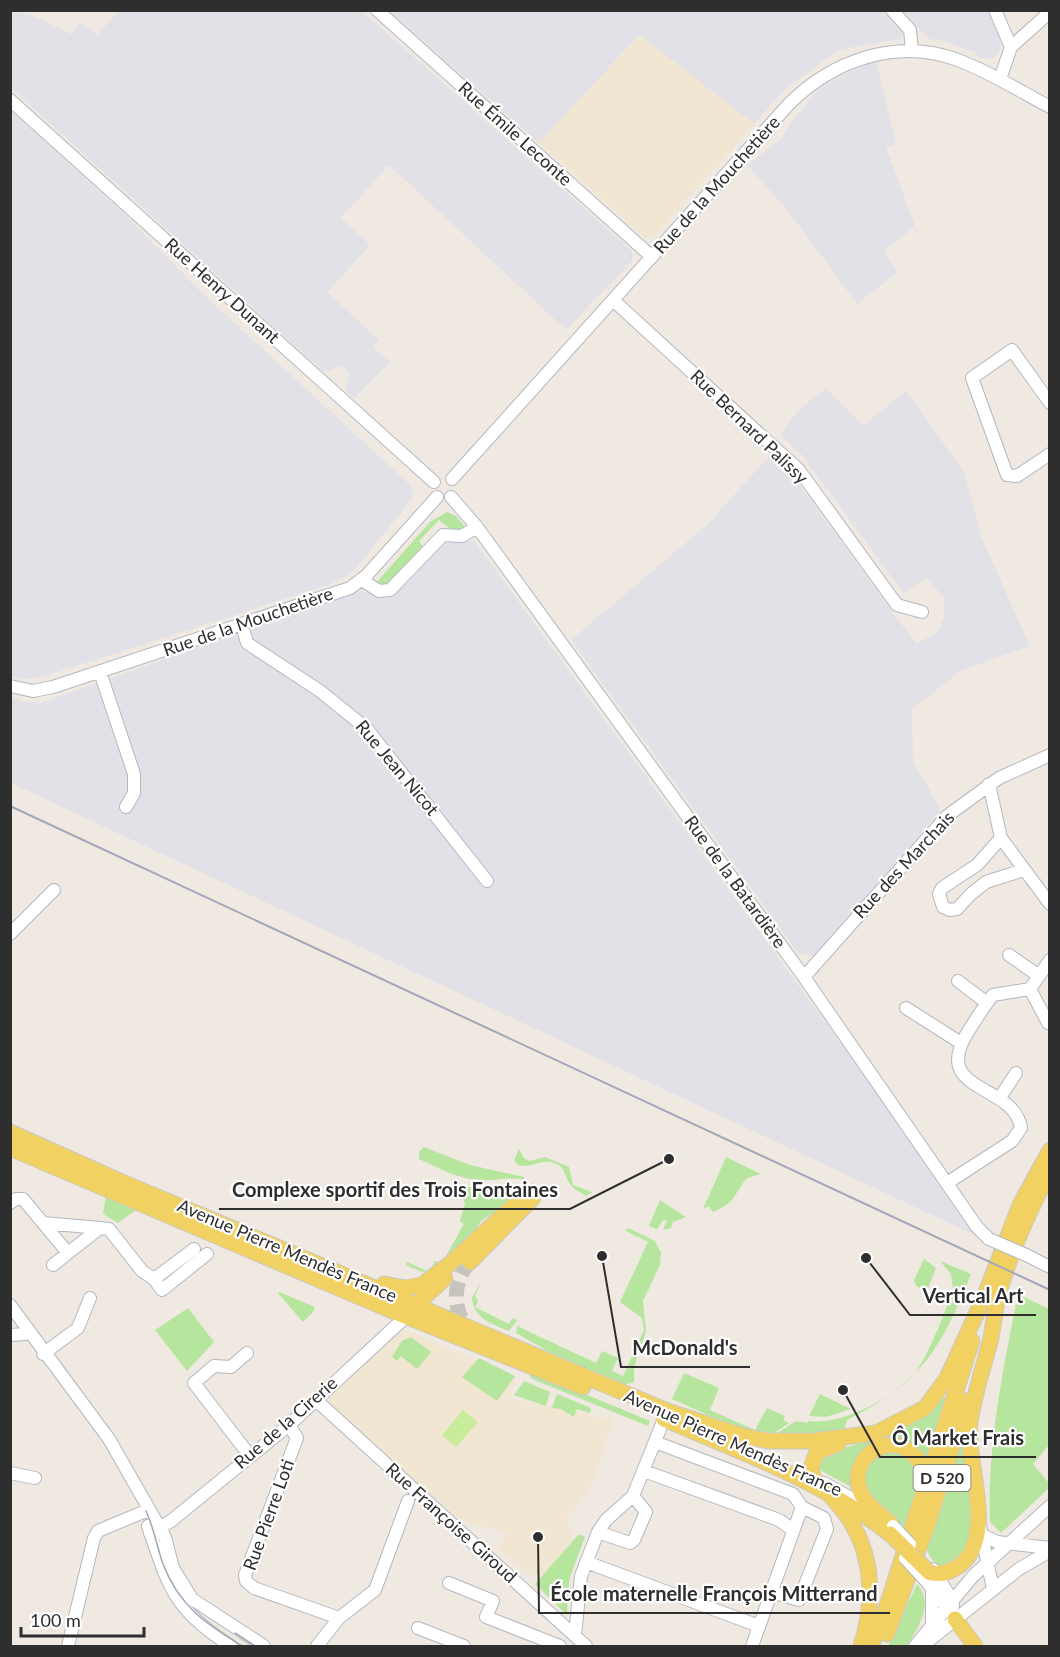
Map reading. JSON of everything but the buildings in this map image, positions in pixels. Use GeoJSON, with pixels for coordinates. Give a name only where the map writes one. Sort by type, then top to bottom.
{"type":"FeatureCollection","features":[{"type":"Feature","properties":{"kind":"main road","name":"Avenue Pierre Mendès France"},"geometry":{"type":"LineString","coordinates":[[10,1132],[122,1182],[344,1274],[411,1311],[422,1322],[617,1400],[664,1415]]}},
{"type":"Feature","properties":{"kind":"main road","name":"Avenue Pierre Mendès France"},"geometry":{"type":"LineString","coordinates":[[10,1148],[664,1415],[783,1470],[861,1511],[891,1534]]}},
{"type":"Feature","properties":{"kind":"main road","name":"D 520"},"geometry":{"type":"LineString","coordinates":[[881,1647],[900,1604],[928,1521],[1020,1204],[1050,1150]]}},
{"type":"Feature","properties":{"kind":"main road","name":"D 520"},"geometry":{"type":"LineString","coordinates":[[871,1647],[990,1301],[1050,1172]]}},
{"type":"Feature","properties":{"kind":"main road"},"geometry":{"type":"LineString","coordinates":[[344,1274],[358,1273],[393,1287],[422,1285],[452,1263],[529,1196]]}},
{"type":"Feature","properties":{"kind":"main road"},"geometry":{"type":"LineString","coordinates":[[411,1311],[529,1196]]}},
{"type":"Feature","properties":{"kind":"main road"},"geometry":{"type":"LineString","coordinates":[[470,1262],[530,1204],[529,1196]]}},
{"type":"Feature","properties":{"kind":"main road"},"geometry":{"type":"LineString","coordinates":[[861,1647],[871,1605],[870,1580],[852,1524],[813,1478],[812,1463],[823,1447],[876,1433],[908,1419],[925,1408],[937,1395],[990,1301]]}},
{"type":"Feature","properties":{"kind":"main road"},"geometry":{"type":"LineString","coordinates":[[927,1484],[919,1461],[907,1449],[892,1446],[878,1447],[866,1455],[857,1475],[861,1495],[891,1534],[931,1577],[946,1573],[966,1559],[976,1538],[979,1519],[969,1446],[971,1419],[991,1338],[990,1301]]}},
{"type":"Feature","properties":{"kind":"main road"},"geometry":{"type":"LineString","coordinates":[[487,1341],[617,1400]]}},
{"type":"Feature","properties":{"kind":"main road"},"geometry":{"type":"LineString","coordinates":[[664,1415],[769,1442],[810,1441],[876,1433]]}},
{"type":"Feature","properties":{"kind":"main road"},"geometry":{"type":"LineString","coordinates":[[954,1610],[975,1647]]}},
{"type":"Feature","properties":{"kind":"street","name":"Rue Émile Leconte"},"geometry":{"type":"LineString","coordinates":[[377,10],[652,257]]}},
{"type":"Feature","properties":{"kind":"street"},"geometry":{"type":"LineString","coordinates":[[892,10],[910,30],[912,51]]}},
{"type":"Feature","properties":{"kind":"street"},"geometry":{"type":"LineString","coordinates":[[995,10],[1011,47]]}},
{"type":"Feature","properties":{"kind":"street"},"geometry":{"type":"LineString","coordinates":[[1000,79],[1011,47],[1050,12]]}},
{"type":"Feature","properties":{"kind":"street","name":"Rue de la Mouchetière"},"geometry":{"type":"LineString","coordinates":[[452,480],[789,104],[816,81],[837,68],[862,58],[912,51],[955,59],[1000,79],[1050,107]]}},
{"type":"Feature","properties":{"kind":"street","name":"Rue Henry Dunant"},"geometry":{"type":"LineString","coordinates":[[10,100],[434,482]]}},
{"type":"Feature","properties":{"kind":"street","name":"Rue Bernard Palissy"},"geometry":{"type":"LineString","coordinates":[[613,300],[799,470],[897,605],[922,612]]}},
{"type":"Feature","properties":{"kind":"street"},"geometry":{"type":"LineString","coordinates":[[1050,403],[1012,350],[972,378],[1007,475],[1017,476],[1050,454]]}},
{"type":"Feature","properties":{"kind":"street"},"geometry":{"type":"LineString","coordinates":[[443,477],[452,480],[455,486],[451,497],[444,499],[437,497],[432,488],[434,482],[443,477]]}},
{"type":"Feature","properties":{"kind":"street","name":"Rue de la Mouchetière"},"geometry":{"type":"LineString","coordinates":[[10,686],[25,690],[41,690],[343,590],[362,580],[437,497]]}},
{"type":"Feature","properties":{"kind":"street","name":"Rue de la Batardière"},"geometry":{"type":"LineString","coordinates":[[451,497],[477,527],[804,977],[978,1227],[990,1239],[1050,1268]]}},
{"type":"Feature","properties":{"kind":"street"},"geometry":{"type":"LineString","coordinates":[[362,580],[379,591],[390,590],[443,535],[462,536],[477,527]]}},
{"type":"Feature","properties":{"kind":"street","name":"Rue Jean Nicot"},"geometry":{"type":"LineString","coordinates":[[242,625],[247,643],[303,679],[367,729],[487,881]]}},
{"type":"Feature","properties":{"kind":"street"},"geometry":{"type":"LineString","coordinates":[[100,672],[134,774],[134,793],[126,807]]}},
{"type":"Feature","properties":{"kind":"street","name":"Rue des Marchais"},"geometry":{"type":"LineString","coordinates":[[804,977],[947,816],[989,784],[1028,762],[1050,755]]}},
{"type":"Feature","properties":{"kind":"street"},"geometry":{"type":"LineString","coordinates":[[989,784],[1001,838],[1050,904]]}},
{"type":"Feature","properties":{"kind":"street"},"geometry":{"type":"LineString","coordinates":[[1001,838],[977,865],[942,888],[939,894],[944,907],[950,910],[957,909],[986,882],[1024,870]]}},
{"type":"Feature","properties":{"kind":"street"},"geometry":{"type":"LineString","coordinates":[[10,934],[54,890]]}},
{"type":"Feature","properties":{"kind":"street"},"geometry":{"type":"LineString","coordinates":[[1010,955],[1039,976]]}},
{"type":"Feature","properties":{"kind":"street"},"geometry":{"type":"LineString","coordinates":[[947,1183],[1012,1141],[1021,1128],[1019,1116],[999,1099],[962,1074],[957,1061],[961,1043],[993,995],[1003,992],[1022,993],[1030,989],[1050,960]]}},
{"type":"Feature","properties":{"kind":"street"},"geometry":{"type":"LineString","coordinates":[[958,981],[987,1002]]}},
{"type":"Feature","properties":{"kind":"street"},"geometry":{"type":"LineString","coordinates":[[1030,989],[1048,1023]]}},
{"type":"Feature","properties":{"kind":"street"},"geometry":{"type":"LineString","coordinates":[[906,1008],[961,1043]]}},
{"type":"Feature","properties":{"kind":"street"},"geometry":{"type":"LineString","coordinates":[[999,1099],[1016,1073]]}},
{"type":"Feature","properties":{"kind":"street"},"geometry":{"type":"LineString","coordinates":[[10,1203],[16,1199],[23,1199],[68,1253]]}},
{"type":"Feature","properties":{"kind":"street"},"geometry":{"type":"LineString","coordinates":[[43,1223],[109,1229],[142,1271],[154,1279],[162,1290],[207,1254]]}},
{"type":"Feature","properties":{"kind":"street"},"geometry":{"type":"LineString","coordinates":[[53,1265],[100,1228]]}},
{"type":"Feature","properties":{"kind":"street"},"geometry":{"type":"LineString","coordinates":[[154,1279],[194,1249]]}},
{"type":"Feature","properties":{"kind":"street"},"geometry":{"type":"LineString","coordinates":[[44,1353],[78,1328],[90,1298]]}},
{"type":"Feature","properties":{"kind":"street"},"geometry":{"type":"LineString","coordinates":[[10,1305],[28,1332]]}},
{"type":"Feature","properties":{"kind":"street"},"geometry":{"type":"LineString","coordinates":[[10,1311],[44,1353],[99,1431],[150,1519],[165,1537],[173,1568],[192,1599],[264,1647]]}},
{"type":"Feature","properties":{"kind":"street","name":"Rue de la Cirerie"},"geometry":{"type":"LineString","coordinates":[[69,1647],[94,1538],[103,1528],[150,1519],[250,1456],[289,1425],[411,1311]]}},
{"type":"Feature","properties":{"kind":"street"},"geometry":{"type":"LineString","coordinates":[[10,1335],[28,1332]]}},
{"type":"Feature","properties":{"kind":"street"},"geometry":{"type":"LineString","coordinates":[[247,1353],[231,1367],[214,1366],[194,1383],[250,1456]]}},
{"type":"Feature","properties":{"kind":"street","name":"Rue Françoise Giroud"},"geometry":{"type":"LineString","coordinates":[[316,1400],[585,1646]]}},
{"type":"Feature","properties":{"kind":"street"},"geometry":{"type":"LineString","coordinates":[[575,1635],[581,1576],[598,1532],[606,1520],[633,1496],[664,1415]]}},
{"type":"Feature","properties":{"kind":"street","name":"Avenue Pierre Mendès France"},"geometry":{"type":"LineString","coordinates":[[664,1415],[813,1478],[863,1503],[891,1534]]}},
{"type":"Feature","properties":{"kind":"street","name":"Rue Pierre Loti"},"geometry":{"type":"LineString","coordinates":[[289,1425],[297,1438],[245,1575],[246,1581],[254,1588],[339,1618]]}},
{"type":"Feature","properties":{"kind":"street"},"geometry":{"type":"LineString","coordinates":[[655,1442],[793,1494],[801,1507],[824,1518],[827,1529],[799,1600],[771,1592]]}},
{"type":"Feature","properties":{"kind":"street"},"geometry":{"type":"LineString","coordinates":[[644,1471],[779,1520],[794,1530]]}},
{"type":"Feature","properties":{"kind":"street"},"geometry":{"type":"LineString","coordinates":[[10,1473],[35,1478]]}},
{"type":"Feature","properties":{"kind":"street"},"geometry":{"type":"LineString","coordinates":[[598,1532],[621,1542],[630,1543],[634,1540],[646,1512],[633,1496]]}},
{"type":"Feature","properties":{"kind":"street"},"geometry":{"type":"LineString","coordinates":[[317,1647],[339,1618],[375,1590],[408,1501]]}},
{"type":"Feature","properties":{"kind":"street"},"geometry":{"type":"LineString","coordinates":[[921,1647],[954,1610],[988,1562],[1050,1506]]}},
{"type":"Feature","properties":{"kind":"street"},"geometry":{"type":"LineString","coordinates":[[752,1647],[801,1507]]}},
{"type":"Feature","properties":{"kind":"street"},"geometry":{"type":"LineString","coordinates":[[150,1519],[163,1572],[184,1608],[199,1625],[231,1647]]}},
{"type":"Feature","properties":{"kind":"street"},"geometry":{"type":"LineString","coordinates":[[979,1519],[993,1589]]}},
{"type":"Feature","properties":{"kind":"street"},"geometry":{"type":"LineString","coordinates":[[982,1535],[992,1541],[1050,1550]]}},
{"type":"Feature","properties":{"kind":"street"},"geometry":{"type":"LineString","coordinates":[[915,1647],[932,1626],[954,1610],[993,1589],[1050,1550]]}},
{"type":"Feature","properties":{"kind":"street"},"geometry":{"type":"LineString","coordinates":[[586,1562],[759,1626]]}},
{"type":"Feature","properties":{"kind":"street"},"geometry":{"type":"LineString","coordinates":[[931,1577],[954,1610]]}},
{"type":"Feature","properties":{"kind":"street"},"geometry":{"type":"LineString","coordinates":[[931,1577],[932,1626]]}},
{"type":"Feature","properties":{"kind":"street"},"geometry":{"type":"LineString","coordinates":[[449,1583],[493,1601],[486,1617],[560,1647]]}},
{"type":"Feature","properties":{"kind":"street"},"geometry":{"type":"LineString","coordinates":[[418,1628],[464,1647]]}},
{"type":"Feature","properties":{"kind":"shaded area"},"geometry":{"type":"Polygon","coordinates":[[[881,10],[904,35],[900,39],[837,50],[784,91],[754,124],[639,35],[539,143],[390,11],[881,10]]]}},
{"type":"Feature","properties":{"kind":"shaded area"},"geometry":{"type":"Polygon","coordinates":[[[10,11],[34,16],[71,34],[81,22],[97,35],[119,11],[362,11],[632,251],[632,261],[566,330],[389,165],[341,218],[370,245],[327,292],[379,340],[373,347],[390,362],[354,398],[345,391],[350,373],[342,366],[324,372],[11,88],[10,11]]]}},
{"type":"Feature","properties":{"kind":"shaded area"},"geometry":{"type":"Polygon","coordinates":[[[901,11],[987,11],[999,32],[1001,43],[999,52],[992,59],[978,58],[975,52],[937,39],[931,40],[901,11]]]}},
{"type":"Feature","properties":{"kind":"shaded area"},"geometry":{"type":"Polygon","coordinates":[[[640,35],[754,124],[654,237],[645,238],[539,143],[640,35]]]}},
{"type":"Feature","properties":{"kind":"shaded area"},"geometry":{"type":"Polygon","coordinates":[[[876,60],[896,144],[886,147],[919,237],[913,228],[884,251],[898,272],[857,304],[789,212],[747,165],[781,139],[791,122],[823,85],[876,60]]]}},
{"type":"Feature","properties":{"kind":"shaded area"},"geometry":{"type":"Polygon","coordinates":[[[10,110],[123,213],[202,293],[409,484],[413,491],[412,499],[352,573],[331,584],[42,677],[23,679],[11,676],[10,110]]]}},
{"type":"Feature","properties":{"kind":"shaded area"},"geometry":{"type":"Polygon","coordinates":[[[826,389],[864,425],[906,391],[964,472],[982,539],[1030,646],[962,670],[912,709],[913,761],[941,810],[816,955],[799,954],[571,640],[707,525],[772,453],[792,475],[916,644],[938,632],[944,617],[944,598],[927,578],[904,594],[802,455],[781,435],[800,408],[826,389]]]}},
{"type":"Feature","properties":{"kind":"shaded area"},"geometry":{"type":"Polygon","coordinates":[[[445,540],[474,541],[926,1160],[979,1237],[11,783],[11,696],[21,701],[41,703],[360,590],[387,598],[403,586],[421,562],[445,540]]]}},
{"type":"Feature","properties":{"kind":"shaded area"},"geometry":{"type":"Polygon","coordinates":[[[402,1329],[517,1378],[510,1398],[613,1420],[593,1484],[567,1518],[573,1541],[544,1574],[531,1576],[499,1549],[506,1533],[462,1521],[329,1404],[330,1396],[402,1329]]]}},
{"type":"Feature","properties":{"kind":"green space"},"geometry":{"type":"Polygon","coordinates":[[[447,512],[456,516],[467,529],[455,533],[439,520],[419,541],[424,548],[385,587],[376,583],[430,522],[447,512]]]}},
{"type":"Feature","properties":{"kind":"green space"},"geometry":{"type":"Polygon","coordinates":[[[424,1147],[470,1165],[524,1177],[524,1180],[513,1178],[482,1180],[458,1176],[419,1159],[419,1152],[424,1147]]]}},
{"type":"Feature","properties":{"kind":"green space"},"geometry":{"type":"Polygon","coordinates":[[[519,1149],[524,1158],[530,1161],[545,1157],[569,1167],[573,1185],[592,1192],[586,1196],[574,1188],[562,1168],[555,1163],[518,1165],[514,1160],[519,1149]]]}},
{"type":"Feature","properties":{"kind":"green space"},"geometry":{"type":"Polygon","coordinates":[[[726,1157],[761,1174],[747,1178],[731,1201],[721,1208],[713,1212],[709,1206],[703,1209],[726,1157]]]}},
{"type":"Feature","properties":{"kind":"green space"},"geometry":{"type":"Polygon","coordinates":[[[460,1186],[490,1189],[516,1187],[521,1193],[481,1221],[467,1243],[441,1268],[430,1270],[435,1261],[442,1263],[464,1224],[460,1221],[465,1203],[457,1190],[460,1186]]]}},
{"type":"Feature","properties":{"kind":"green space"},"geometry":{"type":"Polygon","coordinates":[[[106,1197],[136,1210],[118,1223],[103,1214],[106,1197]]]}},
{"type":"Feature","properties":{"kind":"green space"},"geometry":{"type":"Polygon","coordinates":[[[660,1200],[686,1217],[673,1222],[671,1228],[663,1230],[667,1221],[663,1220],[657,1229],[649,1226],[660,1200]]]}},
{"type":"Feature","properties":{"kind":"green space"},"geometry":{"type":"Polygon","coordinates":[[[628,1228],[655,1241],[661,1253],[660,1265],[643,1301],[646,1331],[634,1368],[634,1382],[625,1385],[551,1353],[516,1333],[518,1324],[519,1327],[596,1363],[602,1351],[618,1358],[612,1371],[623,1376],[644,1330],[642,1318],[620,1302],[648,1242],[626,1231],[628,1228]]]}},
{"type":"Feature","properties":{"kind":"green space"},"geometry":{"type":"Polygon","coordinates":[[[924,1259],[936,1268],[927,1291],[916,1286],[914,1280],[924,1259]]]}},
{"type":"Feature","properties":{"kind":"green space"},"geometry":{"type":"Polygon","coordinates":[[[940,1261],[971,1274],[950,1323],[926,1361],[916,1372],[937,1332],[953,1288],[951,1274],[940,1261]]]}},
{"type":"Feature","properties":{"kind":"green space"},"geometry":{"type":"Polygon","coordinates":[[[407,1262],[427,1271],[422,1272],[406,1265],[407,1262]]]}},
{"type":"Feature","properties":{"kind":"green space"},"geometry":{"type":"Polygon","coordinates":[[[482,1280],[475,1296],[478,1301],[475,1307],[509,1324],[512,1318],[517,1320],[509,1331],[485,1320],[476,1311],[472,1298],[482,1280]]]}},
{"type":"Feature","properties":{"kind":"green space"},"geometry":{"type":"Polygon","coordinates":[[[279,1292],[315,1307],[313,1312],[303,1322],[279,1292]]]}},
{"type":"Feature","properties":{"kind":"green space"},"geometry":{"type":"Polygon","coordinates":[[[1018,1294],[1049,1309],[1049,1445],[1033,1464],[1049,1483],[1049,1488],[1001,1533],[990,1522],[991,1464],[997,1407],[1018,1294]]]}},
{"type":"Feature","properties":{"kind":"green space"},"geometry":{"type":"Polygon","coordinates":[[[188,1308],[214,1342],[187,1371],[155,1330],[188,1308]]]}},
{"type":"Feature","properties":{"kind":"green space"},"geometry":{"type":"Polygon","coordinates":[[[411,1337],[431,1352],[417,1369],[401,1356],[397,1361],[392,1357],[402,1341],[411,1337]]]}},
{"type":"Feature","properties":{"kind":"green space"},"geometry":{"type":"Polygon","coordinates":[[[479,1358],[515,1376],[497,1401],[462,1377],[479,1358]]]}},
{"type":"Feature","properties":{"kind":"green space"},"geometry":{"type":"Polygon","coordinates":[[[525,1369],[650,1421],[648,1426],[532,1379],[525,1369]]]}},
{"type":"Feature","properties":{"kind":"green space"},"geometry":{"type":"Polygon","coordinates":[[[684,1373],[719,1388],[710,1410],[755,1430],[767,1408],[785,1416],[783,1420],[789,1423],[768,1437],[753,1435],[672,1399],[684,1373]]]}},
{"type":"Feature","properties":{"kind":"green space"},"geometry":{"type":"Polygon","coordinates":[[[524,1381],[550,1392],[546,1406],[514,1395],[524,1381]]]}},
{"type":"Feature","properties":{"kind":"green space"},"geometry":{"type":"Polygon","coordinates":[[[557,1394],[591,1408],[590,1413],[577,1409],[574,1417],[561,1409],[552,1408],[557,1394]]]}},
{"type":"Feature","properties":{"kind":"green space"},"geometry":{"type":"Polygon","coordinates":[[[820,1394],[851,1409],[826,1417],[809,1416],[820,1394]]]}},
{"type":"Feature","properties":{"kind":"green space"},"geometry":{"type":"Polygon","coordinates":[[[942,1397],[948,1398],[926,1466],[878,1443],[855,1489],[814,1467],[826,1451],[874,1440],[889,1434],[917,1419],[942,1397]]]}},
{"type":"Feature","properties":{"kind":"green space"},"geometry":{"type":"Polygon","coordinates":[[[881,1400],[847,1420],[844,1432],[807,1438],[776,1434],[796,1421],[807,1423],[808,1421],[836,1419],[881,1400]]]}},
{"type":"Feature","properties":{"kind":"green space"},"geometry":{"type":"Polygon","coordinates":[[[463,1410],[478,1422],[456,1447],[442,1435],[463,1410]]]}},
{"type":"Feature","properties":{"kind":"green space"},"geometry":{"type":"Polygon","coordinates":[[[965,1423],[972,1535],[961,1559],[940,1569],[927,1549],[965,1423]]]}},
{"type":"Feature","properties":{"kind":"green space"},"geometry":{"type":"Polygon","coordinates":[[[892,1449],[912,1458],[920,1483],[904,1527],[871,1497],[861,1476],[868,1458],[892,1449]]]}},
{"type":"Feature","properties":{"kind":"green space"},"geometry":{"type":"Polygon","coordinates":[[[579,1534],[585,1537],[569,1580],[567,1615],[535,1584],[579,1534]]]}},
{"type":"Feature","properties":{"kind":"green space"},"geometry":{"type":"Polygon","coordinates":[[[917,1584],[924,1599],[920,1623],[906,1646],[888,1646],[917,1584]]]}},
{"type":"Feature","properties":{"kind":"tunnel"},"geometry":{"type":"LineString","coordinates":[[470,1262],[460,1278],[456,1296],[460,1315],[464,1324],[471,1331]]}},
{"type":"Feature","properties":{"kind":"tram line"},"geometry":{"type":"LineString","coordinates":[[146,1511],[163,1564],[177,1591],[205,1621],[242,1646]]}},
{"type":"Feature","properties":{"kind":"tram line"},"geometry":{"type":"LineString","coordinates":[[235,1633],[255,1646]]}},
{"type":"Feature","properties":{"kind":"railway"},"geometry":{"type":"LineString","coordinates":[[10,806],[1050,1290]]}},
{"type":"Feature","properties":{"kind":"place","name":"Complexe sportif des Trois Fontaines"},"geometry":{"type":"Point","coordinates":[669,1159]}},
{"type":"Feature","properties":{"kind":"place","name":"McDonald's"},"geometry":{"type":"Point","coordinates":[602,1256]}},
{"type":"Feature","properties":{"kind":"place","name":"Vertical Art"},"geometry":{"type":"Point","coordinates":[866,1258]}},
{"type":"Feature","properties":{"kind":"place","name":"Ô Market Frais"},"geometry":{"type":"Point","coordinates":[843,1390]}},
{"type":"Feature","properties":{"kind":"place","name":"École maternelle François Mitterrand"},"geometry":{"type":"Point","coordinates":[538,1537]}}]}
